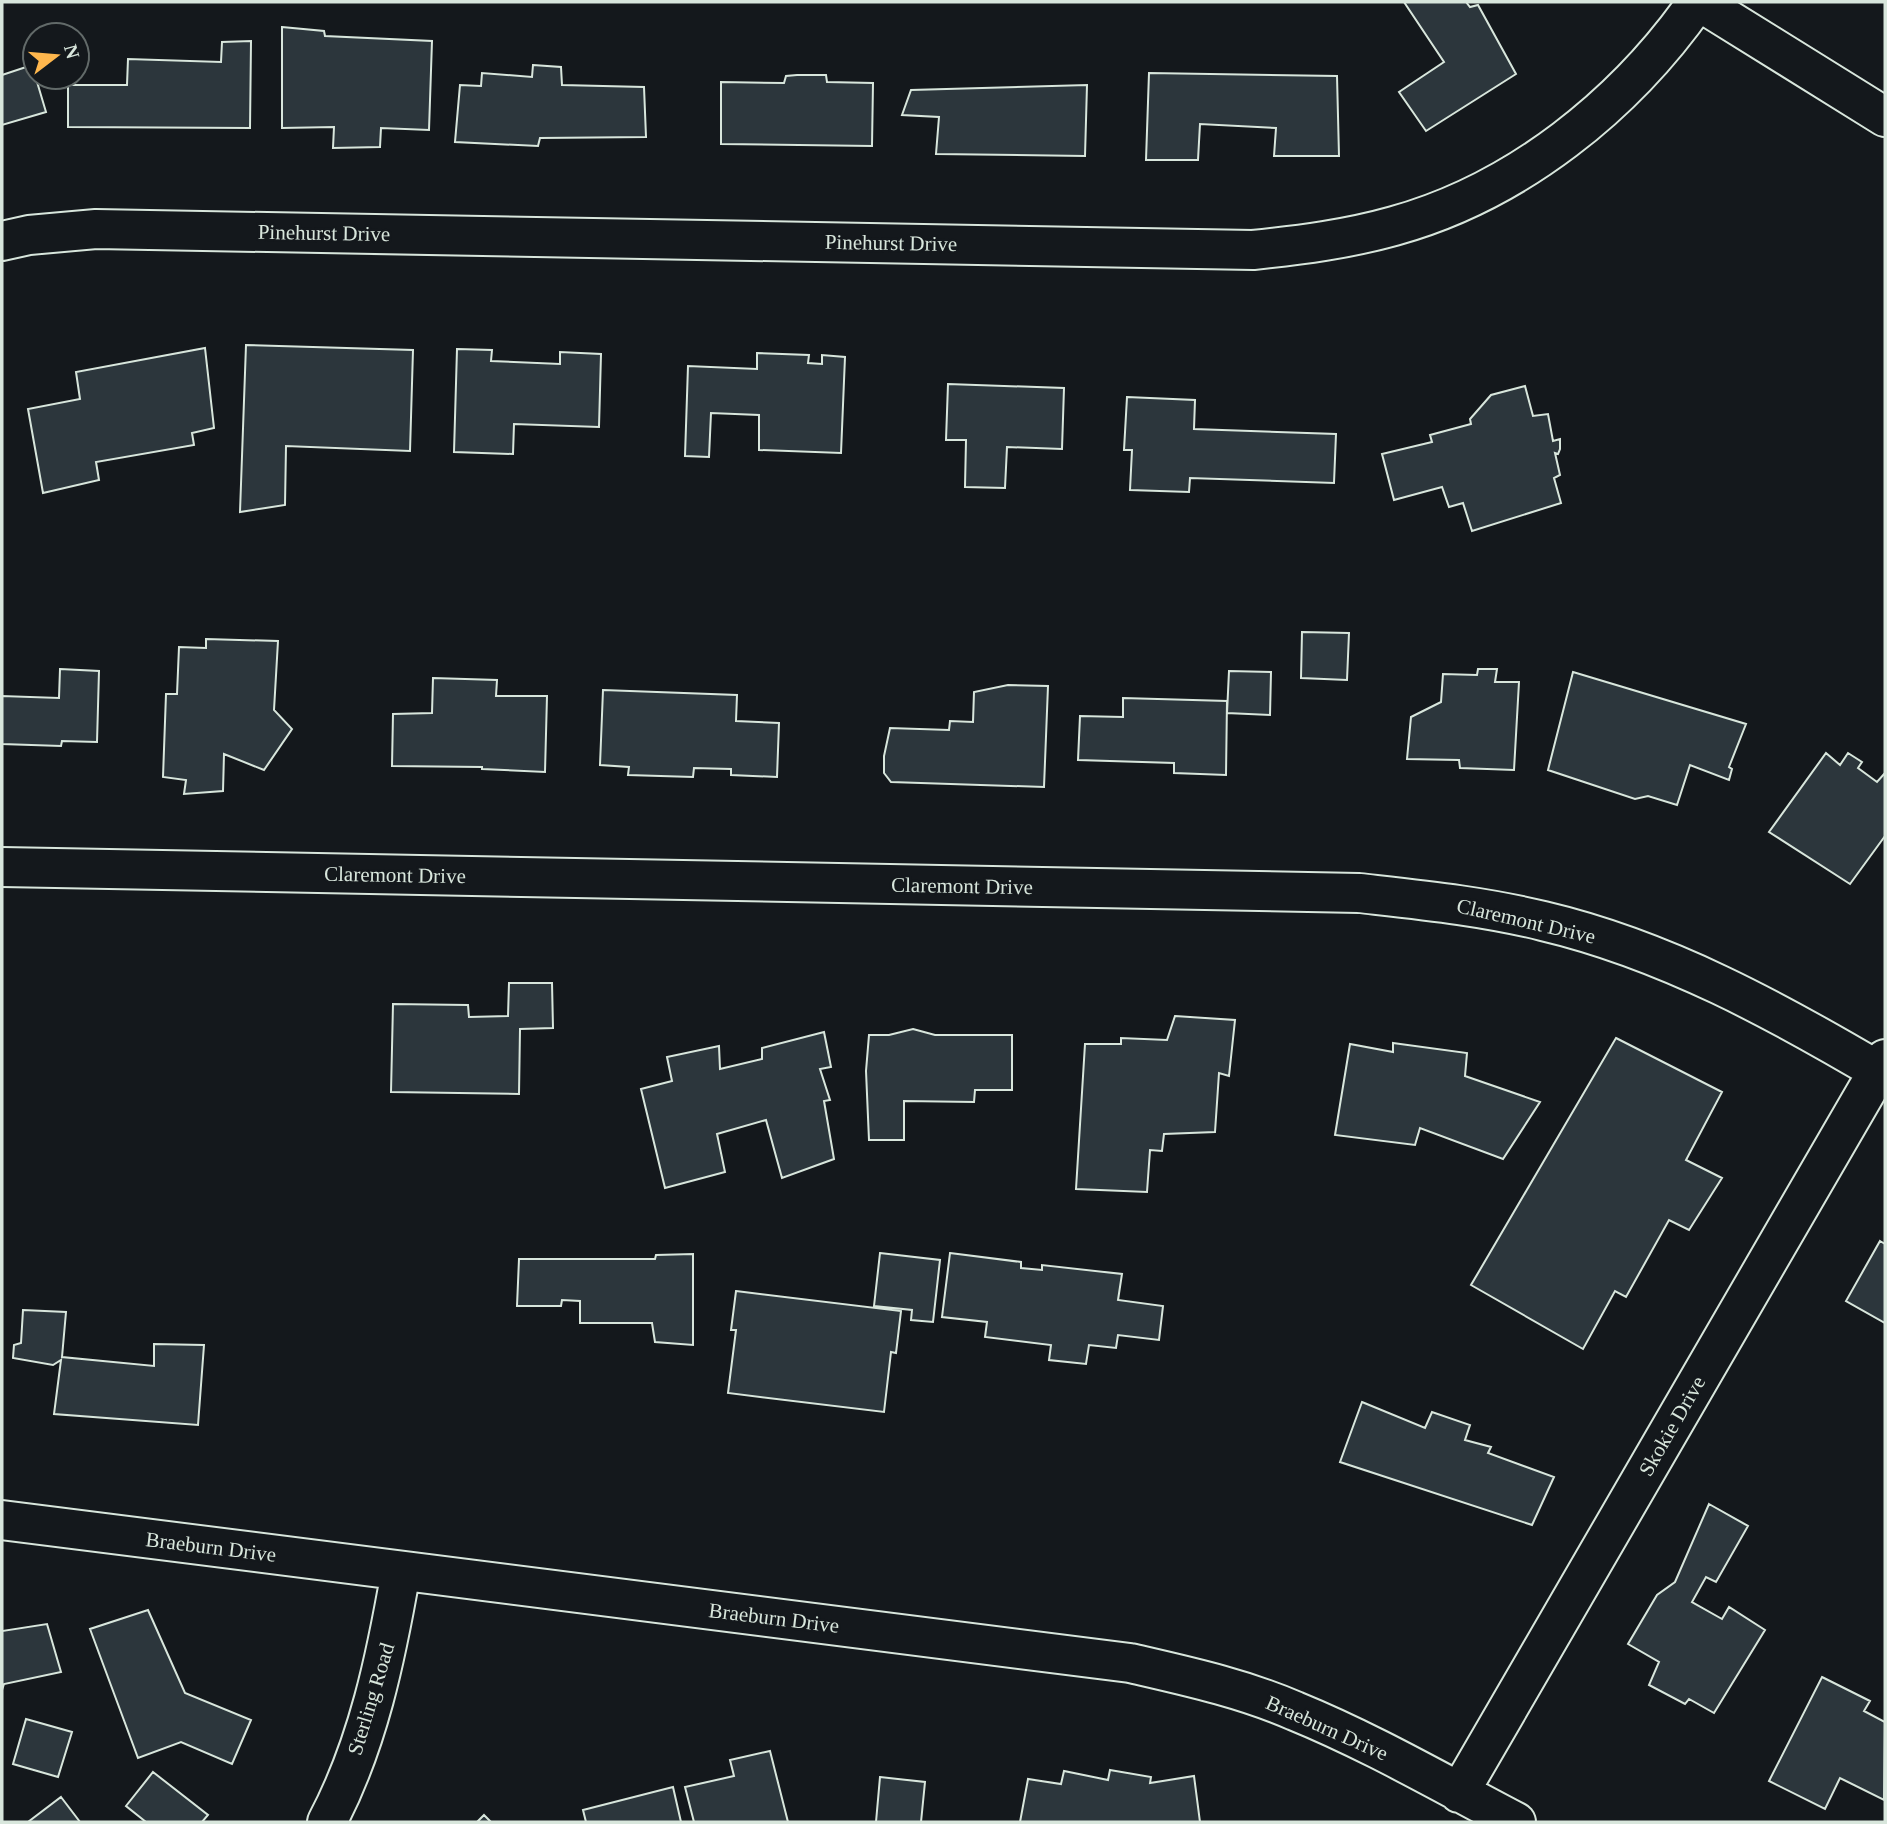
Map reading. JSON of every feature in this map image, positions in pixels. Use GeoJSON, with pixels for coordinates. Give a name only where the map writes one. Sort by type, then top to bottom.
{"type":"FeatureCollection","features":[{"type":"Feature","properties":{"kind":"street"},"geometry":{"type":"LineString","coordinates":[[1698,2],[1885,117]]}},
{"type":"Feature","properties":{"kind":"street","name":"Pinehurst Drive"},"geometry":{"type":"LineString","coordinates":[[2,241],[29,235],[96,229],[1252,250],[1320,243],[1396,226],[1460,202],[1528,166],[1591,120],[1640,74],[1698,2]]}},
{"type":"Feature","properties":{"kind":"street","name":"Claremont Drive"},"geometry":{"type":"LineString","coordinates":[[2,867],[1359,893],[1436,901],[1545,921],[1626,946],[1706,977],[1883,1068]]}},
{"type":"Feature","properties":{"kind":"street","name":"Skokie Drive"},"geometry":{"type":"LineString","coordinates":[[1460,1793],[1883,1068]]}},
{"type":"Feature","properties":{"kind":"street","name":"Braeburn Drive"},"geometry":{"type":"LineString","coordinates":[[2,1520],[1130,1663],[1213,1682],[1294,1710],[1516,1822]]}},
{"type":"Feature","properties":{"kind":"street","name":"Sterling Road"},"geometry":{"type":"LineString","coordinates":[[327,1822],[365,1731],[388,1648],[401,1571]]}},
{"type":"Feature","properties":{"kind":"building"},"geometry":{"type":"Polygon","coordinates":[[[1404,2],[1466,2],[1470,7],[1478,5],[1516,74],[1426,131],[1399,92],[1444,62],[1404,2]]]}},
{"type":"Feature","properties":{"kind":"building"},"geometry":{"type":"Polygon","coordinates":[[[282,27],[324,31],[325,36],[432,41],[429,130],[381,128],[380,147],[333,148],[334,127],[282,128],[282,27]]]}},
{"type":"Feature","properties":{"kind":"building"},"geometry":{"type":"Polygon","coordinates":[[[251,41],[250,128],[68,127],[68,91],[91,91],[91,85],[127,85],[128,59],[221,62],[222,42],[251,41]]]}},
{"type":"Feature","properties":{"kind":"building"},"geometry":{"type":"Polygon","coordinates":[[[533,65],[561,67],[562,85],[644,87],[646,137],[540,138],[538,146],[455,142],[460,85],[481,86],[482,73],[532,77],[533,65]]]}},
{"type":"Feature","properties":{"kind":"building"},"geometry":{"type":"Polygon","coordinates":[[[21,69],[21,91],[40,91],[46,112],[2,125],[2,75],[21,69]]]}},
{"type":"Feature","properties":{"kind":"building"},"geometry":{"type":"Polygon","coordinates":[[[1149,73],[1337,76],[1339,156],[1274,156],[1276,128],[1200,124],[1198,160],[1146,160],[1149,73]]]}},
{"type":"Feature","properties":{"kind":"building"},"geometry":{"type":"Polygon","coordinates":[[[826,75],[827,82],[873,83],[872,146],[721,144],[721,82],[784,83],[786,76],[826,75]]]}},
{"type":"Feature","properties":{"kind":"building"},"geometry":{"type":"Polygon","coordinates":[[[1087,85],[1085,156],[936,154],[939,117],[902,115],[911,90],[1087,85]]]}},
{"type":"Feature","properties":{"kind":"building"},"geometry":{"type":"Polygon","coordinates":[[[246,345],[413,350],[410,451],[286,446],[285,505],[240,512],[246,345]]]}},
{"type":"Feature","properties":{"kind":"building"},"geometry":{"type":"Polygon","coordinates":[[[205,348],[214,428],[192,433],[194,445],[96,462],[99,480],[43,493],[28,409],[80,399],[76,372],[205,348]]]}},
{"type":"Feature","properties":{"kind":"building"},"geometry":{"type":"Polygon","coordinates":[[[457,349],[492,350],[491,361],[560,364],[560,352],[601,354],[599,427],[514,424],[513,454],[454,452],[457,349]]]}},
{"type":"Feature","properties":{"kind":"building"},"geometry":{"type":"Polygon","coordinates":[[[757,353],[809,355],[808,363],[822,364],[822,355],[845,357],[841,453],[759,450],[759,415],[711,413],[709,457],[685,456],[688,366],[757,369],[757,353]]]}},
{"type":"Feature","properties":{"kind":"building"},"geometry":{"type":"Polygon","coordinates":[[[948,384],[1064,388],[1062,449],[1007,447],[1005,488],[965,487],[966,440],[946,440],[948,384]]]}},
{"type":"Feature","properties":{"kind":"building"},"geometry":{"type":"Polygon","coordinates":[[[1525,386],[1533,416],[1548,414],[1553,441],[1560,439],[1560,449],[1558,454],[1555,453],[1560,475],[1554,478],[1561,503],[1472,531],[1463,503],[1449,507],[1442,487],[1394,500],[1382,454],[1432,442],[1430,435],[1471,424],[1470,419],[1491,395],[1525,386]]]}},
{"type":"Feature","properties":{"kind":"building"},"geometry":{"type":"Polygon","coordinates":[[[1127,397],[1195,400],[1194,429],[1336,434],[1334,483],[1190,478],[1189,492],[1130,490],[1132,450],[1124,450],[1127,397]]]}},
{"type":"Feature","properties":{"kind":"building"},"geometry":{"type":"Polygon","coordinates":[[[1302,632],[1349,633],[1347,680],[1301,678],[1302,632]]]}},
{"type":"Feature","properties":{"kind":"building"},"geometry":{"type":"Polygon","coordinates":[[[206,639],[278,641],[274,710],[292,729],[264,770],[224,754],[223,791],[184,794],[186,780],[163,777],[166,694],[177,694],[179,647],[206,648],[206,639]]]}},
{"type":"Feature","properties":{"kind":"building"},"geometry":{"type":"Polygon","coordinates":[[[60,669],[99,671],[97,742],[62,741],[61,746],[2,744],[2,696],[59,698],[60,669]]]}},
{"type":"Feature","properties":{"kind":"building"},"geometry":{"type":"Polygon","coordinates":[[[1478,669],[1497,669],[1495,682],[1519,682],[1514,770],[1460,768],[1459,760],[1407,759],[1411,717],[1441,702],[1443,674],[1477,675],[1478,669]]]}},
{"type":"Feature","properties":{"kind":"building"},"geometry":{"type":"Polygon","coordinates":[[[1229,671],[1271,672],[1270,715],[1227,713],[1229,671]]]}},
{"type":"Feature","properties":{"kind":"building"},"geometry":{"type":"Polygon","coordinates":[[[1573,672],[1746,724],[1729,767],[1732,769],[1729,780],[1690,765],[1677,805],[1648,796],[1635,799],[1548,770],[1573,672]]]}},
{"type":"Feature","properties":{"kind":"building"},"geometry":{"type":"Polygon","coordinates":[[[433,678],[497,680],[496,696],[547,696],[545,772],[482,767],[392,766],[393,714],[432,713],[433,678]]]}},
{"type":"Feature","properties":{"kind":"building"},"geometry":{"type":"Polygon","coordinates":[[[1008,685],[1048,686],[1044,787],[891,782],[884,773],[884,756],[890,728],[949,730],[950,721],[973,722],[974,692],[1008,685]]]}},
{"type":"Feature","properties":{"kind":"building"},"geometry":{"type":"Polygon","coordinates":[[[603,690],[737,695],[736,721],[779,723],[777,777],[731,775],[731,769],[694,768],[693,777],[628,775],[629,767],[600,765],[603,690]]]}},
{"type":"Feature","properties":{"kind":"building"},"geometry":{"type":"Polygon","coordinates":[[[1123,698],[1227,701],[1226,775],[1174,773],[1174,763],[1078,760],[1080,716],[1123,717],[1123,698]]]}},
{"type":"Feature","properties":{"kind":"building"},"geometry":{"type":"Polygon","coordinates":[[[1826,753],[1840,765],[1848,753],[1862,762],[1858,768],[1877,782],[1885,773],[1885,836],[1850,884],[1769,832],[1826,753]]]}},
{"type":"Feature","properties":{"kind":"building"},"geometry":{"type":"Polygon","coordinates":[[[509,983],[552,983],[553,1028],[520,1029],[519,1094],[391,1092],[393,1004],[468,1005],[469,1017],[508,1016],[509,983]]]}},
{"type":"Feature","properties":{"kind":"building"},"geometry":{"type":"Polygon","coordinates":[[[1175,1016],[1235,1020],[1229,1076],[1219,1073],[1215,1132],[1164,1134],[1162,1151],[1150,1150],[1147,1192],[1076,1189],[1085,1044],[1121,1044],[1121,1038],[1167,1040],[1175,1016]]]}},
{"type":"Feature","properties":{"kind":"building"},"geometry":{"type":"Polygon","coordinates":[[[913,1029],[935,1035],[1012,1035],[1012,1090],[975,1090],[974,1102],[904,1101],[904,1140],[869,1140],[866,1071],[869,1035],[889,1035],[913,1029]]]}},
{"type":"Feature","properties":{"kind":"building"},"geometry":{"type":"Polygon","coordinates":[[[824,1032],[831,1067],[820,1069],[830,1100],[824,1101],[834,1159],[782,1178],[766,1120],[717,1134],[725,1172],[665,1188],[641,1089],[672,1081],[667,1057],[719,1046],[720,1069],[762,1059],[762,1048],[824,1032]]]}},
{"type":"Feature","properties":{"kind":"building"},"geometry":{"type":"Polygon","coordinates":[[[1616,1038],[1722,1092],[1686,1160],[1722,1178],[1689,1230],[1669,1220],[1626,1297],[1615,1291],[1583,1349],[1471,1285],[1616,1038]]]}},
{"type":"Feature","properties":{"kind":"building"},"geometry":{"type":"Polygon","coordinates":[[[1393,1043],[1467,1053],[1465,1076],[1540,1102],[1503,1159],[1420,1128],[1415,1145],[1335,1135],[1350,1044],[1393,1052],[1393,1043]]]}},
{"type":"Feature","properties":{"kind":"building"},"geometry":{"type":"Polygon","coordinates":[[[1880,1241],[1885,1244],[1885,1323],[1846,1301],[1880,1241]]]}},
{"type":"Feature","properties":{"kind":"building"},"geometry":{"type":"Polygon","coordinates":[[[880,1253],[940,1260],[933,1322],[911,1320],[912,1310],[874,1306],[880,1253]]]}},
{"type":"Feature","properties":{"kind":"building"},"geometry":{"type":"Polygon","coordinates":[[[950,1253],[1021,1262],[1021,1268],[1042,1270],[1042,1265],[1122,1274],[1118,1300],[1163,1306],[1159,1340],[1118,1335],[1116,1348],[1089,1345],[1086,1364],[1049,1360],[1051,1345],[985,1337],[987,1322],[942,1317],[950,1253]]]}},
{"type":"Feature","properties":{"kind":"building"},"geometry":{"type":"Polygon","coordinates":[[[693,1254],[693,1345],[655,1342],[652,1323],[580,1323],[580,1301],[562,1300],[561,1306],[517,1306],[519,1259],[655,1259],[656,1255],[693,1254]]]}},
{"type":"Feature","properties":{"kind":"building"},"geometry":{"type":"Polygon","coordinates":[[[736,1291],[901,1311],[896,1353],[891,1352],[884,1412],[728,1393],[736,1330],[731,1330],[736,1291]]]}},
{"type":"Feature","properties":{"kind":"building"},"geometry":{"type":"Polygon","coordinates":[[[23,1310],[66,1312],[62,1357],[154,1366],[154,1344],[204,1345],[198,1425],[54,1414],[61,1360],[53,1365],[13,1358],[14,1345],[21,1343],[23,1310]]]}},
{"type":"Feature","properties":{"kind":"building"},"geometry":{"type":"Polygon","coordinates":[[[1362,1402],[1425,1428],[1432,1412],[1470,1425],[1465,1440],[1491,1447],[1488,1453],[1554,1477],[1532,1525],[1340,1462],[1362,1402]]]}},
{"type":"Feature","properties":{"kind":"building"},"geometry":{"type":"Polygon","coordinates":[[[1709,1504],[1748,1526],[1716,1582],[1706,1577],[1692,1602],[1722,1619],[1729,1607],[1765,1630],[1714,1713],[1689,1699],[1685,1704],[1649,1685],[1659,1662],[1628,1644],[1657,1595],[1675,1582],[1709,1504]]]}},
{"type":"Feature","properties":{"kind":"building"},"geometry":{"type":"Polygon","coordinates":[[[148,1610],[185,1693],[251,1720],[232,1764],[181,1742],[138,1758],[90,1629],[148,1610]]]}},
{"type":"Feature","properties":{"kind":"building"},"geometry":{"type":"Polygon","coordinates":[[[47,1624],[61,1672],[4,1684],[2,1690],[2,1631],[47,1624]]]}},
{"type":"Feature","properties":{"kind":"building"},"geometry":{"type":"Polygon","coordinates":[[[1822,1677],[1870,1701],[1864,1711],[1885,1722],[1884,1800],[1840,1778],[1825,1809],[1769,1781],[1822,1677]]]}},
{"type":"Feature","properties":{"kind":"building"},"geometry":{"type":"Polygon","coordinates":[[[26,1719],[72,1732],[58,1777],[13,1764],[26,1719]]]}},
{"type":"Feature","properties":{"kind":"building"},"geometry":{"type":"Polygon","coordinates":[[[770,1751],[788,1822],[694,1822],[685,1787],[734,1776],[730,1760],[770,1751]]]}},
{"type":"Feature","properties":{"kind":"building"},"geometry":{"type":"Polygon","coordinates":[[[1110,1770],[1151,1777],[1150,1783],[1194,1776],[1200,1822],[1020,1822],[1028,1779],[1061,1784],[1064,1771],[1108,1780],[1110,1770]]]}},
{"type":"Feature","properties":{"kind":"building"},"geometry":{"type":"Polygon","coordinates":[[[153,1772],[208,1815],[202,1822],[146,1822],[126,1806],[153,1772]]]}},
{"type":"Feature","properties":{"kind":"building"},"geometry":{"type":"Polygon","coordinates":[[[880,1777],[925,1782],[921,1822],[876,1822],[880,1777]]]}},
{"type":"Feature","properties":{"kind":"building"},"geometry":{"type":"Polygon","coordinates":[[[673,1787],[681,1822],[586,1822],[583,1810],[673,1787]]]}},
{"type":"Feature","properties":{"kind":"building"},"geometry":{"type":"Polygon","coordinates":[[[61,1797],[80,1822],[28,1822],[61,1797]]]}},
{"type":"Feature","properties":{"kind":"building"},"geometry":{"type":"Polygon","coordinates":[[[484,1815],[491,1822],[477,1822],[484,1815]]]}}]}
